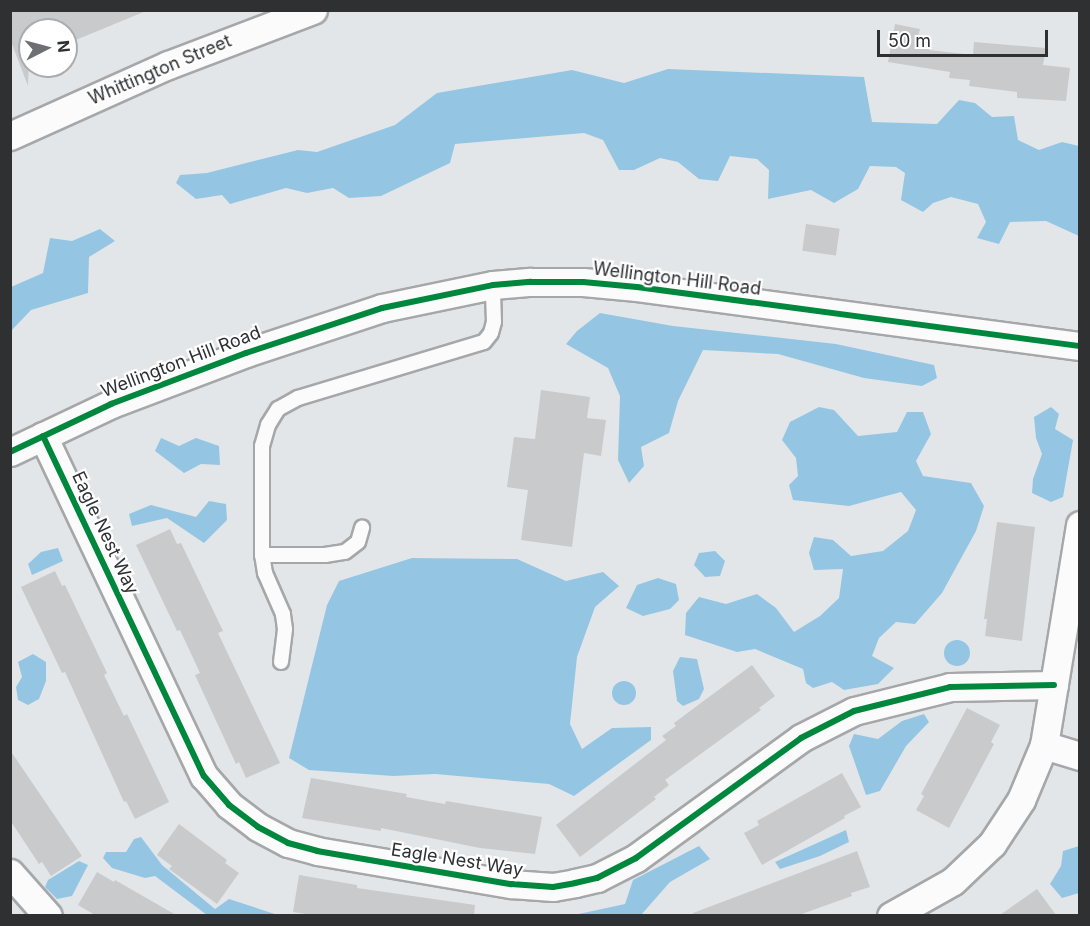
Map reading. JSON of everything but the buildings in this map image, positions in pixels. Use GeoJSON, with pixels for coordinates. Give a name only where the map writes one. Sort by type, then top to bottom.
{"type":"FeatureCollection","features":[{"type":"Feature","properties":{"kind":"street","name":"Whittington Street"},"geometry":{"type":"LineString","coordinates":[[10,136],[168,65],[313,10]]}},
{"type":"Feature","properties":{"kind":"street","name":"Wellington Hill Road"},"geometry":{"type":"LineString","coordinates":[[10,452],[164,383],[310,331],[382,308],[493,285],[583,282],[637,287],[1080,346]]}},
{"type":"Feature","properties":{"kind":"street","name":"Eagle Nest Way"},"geometry":{"type":"LineString","coordinates":[[43,436],[204,776],[229,805],[258,827],[288,843],[317,851],[511,884],[553,887],[575,883],[597,878],[636,858],[801,738],[854,711],[950,687],[1054,685]]}},
{"type":"Feature","properties":{"kind":"street"},"geometry":{"type":"LineString","coordinates":[[891,915],[953,881],[992,844],[1021,800],[1044,745],[1080,525]]}},
{"type":"Feature","properties":{"kind":"street"},"geometry":{"type":"LineString","coordinates":[[1044,745],[1080,756]]}},
{"type":"Feature","properties":{"kind":"street"},"geometry":{"type":"LineString","coordinates":[[10,873],[48,915]]}},
{"type":"Feature","properties":{"kind":"lane"},"geometry":{"type":"LineString","coordinates":[[281,662],[285,629],[283,614],[266,573],[262,555],[262,446],[268,424],[278,409],[298,398],[484,342],[491,333],[494,322],[493,285]]}},
{"type":"Feature","properties":{"kind":"lane"},"geometry":{"type":"LineString","coordinates":[[262,555],[345,552],[358,542],[363,528]]}},
{"type":"Feature","properties":{"kind":"shaded area"},"geometry":{"type":"Polygon","coordinates":[[[668,69],[864,77],[872,122],[937,124],[959,100],[975,103],[992,117],[1014,116],[1018,140],[1039,150],[1062,142],[1079,146],[1079,236],[1046,221],[1010,222],[999,244],[977,238],[986,222],[978,204],[951,197],[933,203],[923,212],[901,200],[905,173],[896,167],[870,166],[858,189],[834,203],[811,190],[768,199],[769,170],[757,159],[730,156],[718,181],[699,179],[678,162],[660,158],[634,170],[619,170],[603,140],[584,133],[455,144],[450,163],[381,196],[349,198],[333,188],[307,193],[286,188],[230,204],[222,195],[196,199],[176,183],[180,175],[207,173],[298,150],[317,152],[395,125],[437,93],[572,70],[624,83],[668,69]]]}},
{"type":"Feature","properties":{"kind":"shaded area"},"geometry":{"type":"Polygon","coordinates":[[[100,229],[115,241],[89,257],[88,293],[31,310],[11,331],[11,287],[43,273],[50,238],[72,241],[100,229]]]}},
{"type":"Feature","properties":{"kind":"shaded area"},"geometry":{"type":"Polygon","coordinates":[[[600,313],[673,326],[836,344],[934,365],[937,378],[922,386],[864,378],[778,354],[703,350],[678,401],[669,433],[641,447],[644,466],[629,483],[618,460],[620,396],[608,368],[566,344],[577,331],[600,313]]]}},
{"type":"Feature","properties":{"kind":"shaded area"},"geometry":{"type":"Polygon","coordinates":[[[819,407],[834,410],[858,436],[897,432],[907,412],[923,412],[931,434],[916,461],[923,476],[971,483],[984,506],[976,531],[942,593],[915,624],[896,622],[879,638],[872,656],[894,668],[878,684],[844,690],[832,682],[813,688],[806,683],[803,669],[755,649],[737,652],[685,635],[686,613],[699,597],[726,604],[757,594],[776,608],[794,632],[820,616],[839,598],[843,569],[814,570],[809,553],[814,537],[833,540],[851,556],[883,551],[908,531],[916,510],[901,492],[849,506],[793,500],[789,485],[798,476],[796,458],[782,440],[790,422],[819,407]]]}},
{"type":"Feature","properties":{"kind":"shaded area"},"geometry":{"type":"Polygon","coordinates":[[[1051,407],[1059,414],[1055,429],[1073,440],[1063,497],[1051,502],[1032,493],[1033,479],[1042,454],[1036,438],[1034,417],[1051,407]]]}},
{"type":"Feature","properties":{"kind":"shaded area"},"geometry":{"type":"Polygon","coordinates":[[[161,438],[179,446],[196,438],[219,446],[220,465],[201,464],[184,473],[155,451],[161,438]]]}},
{"type":"Feature","properties":{"kind":"shaded area"},"geometry":{"type":"Polygon","coordinates":[[[209,501],[226,504],[227,520],[204,543],[167,518],[132,526],[129,514],[151,505],[196,517],[209,501]]]}},
{"type":"Feature","properties":{"kind":"shaded area"},"geometry":{"type":"Polygon","coordinates":[[[58,548],[63,561],[32,575],[28,564],[41,552],[58,548]]]}},
{"type":"Feature","properties":{"kind":"shaded area"},"geometry":{"type":"Polygon","coordinates":[[[715,551],[725,561],[720,576],[705,577],[694,565],[699,553],[715,551]]]}},
{"type":"Feature","properties":{"kind":"shaded area"},"geometry":{"type":"Polygon","coordinates":[[[412,558],[517,559],[566,581],[603,572],[619,586],[595,607],[577,657],[570,724],[582,749],[612,728],[651,727],[651,740],[574,796],[549,784],[435,774],[393,776],[309,770],[289,758],[327,605],[339,581],[412,558]]]}},
{"type":"Feature","properties":{"kind":"shaded area"},"geometry":{"type":"Polygon","coordinates":[[[658,578],[676,584],[679,600],[670,609],[643,616],[626,608],[637,585],[658,578]]]}},
{"type":"Feature","properties":{"kind":"shaded area"},"geometry":{"type":"Polygon","coordinates":[[[957,640],[966,644],[970,653],[966,662],[957,666],[948,662],[944,653],[948,644],[957,640]]]}},
{"type":"Feature","properties":{"kind":"shaded area"},"geometry":{"type":"Polygon","coordinates":[[[33,654],[46,662],[46,681],[39,699],[28,705],[18,700],[16,687],[22,677],[18,662],[33,654]]]}},
{"type":"Feature","properties":{"kind":"shaded area"},"geometry":{"type":"Polygon","coordinates":[[[680,657],[697,659],[704,689],[699,699],[683,706],[677,701],[673,671],[680,657]]]}},
{"type":"Feature","properties":{"kind":"shaded area"},"geometry":{"type":"Polygon","coordinates":[[[624,681],[633,684],[636,693],[633,702],[624,705],[615,702],[612,693],[615,684],[624,681]]]}},
{"type":"Feature","properties":{"kind":"shaded area"},"geometry":{"type":"Polygon","coordinates":[[[924,714],[929,722],[906,746],[880,791],[866,795],[849,746],[854,734],[878,739],[902,721],[924,714]]]}},
{"type":"Feature","properties":{"kind":"shaded area"},"geometry":{"type":"Polygon","coordinates":[[[846,830],[849,842],[820,856],[780,869],[775,862],[846,830]]]}},
{"type":"Feature","properties":{"kind":"shaded area"},"geometry":{"type":"Polygon","coordinates":[[[141,837],[162,865],[215,909],[229,899],[278,915],[207,915],[155,876],[145,878],[112,868],[103,858],[106,852],[126,852],[134,839],[141,837]]]}},
{"type":"Feature","properties":{"kind":"shaded area"},"geometry":{"type":"Polygon","coordinates":[[[699,846],[710,859],[670,882],[641,915],[574,915],[625,904],[633,880],[699,846]]]}},
{"type":"Feature","properties":{"kind":"shaded area"},"geometry":{"type":"Polygon","coordinates":[[[1079,846],[1079,893],[1062,898],[1050,884],[1061,866],[1063,851],[1079,846]]]}},
{"type":"Feature","properties":{"kind":"shaded area"},"geometry":{"type":"Polygon","coordinates":[[[79,861],[88,865],[72,896],[57,899],[45,887],[48,880],[79,861]]]}},
{"type":"Feature","properties":{"kind":"cycle path"},"geometry":{"type":"LineString","coordinates":[[10,452],[111,404],[246,353],[382,308],[493,285],[583,282],[637,287],[1080,346]]}},
{"type":"Feature","properties":{"kind":"cycle path"},"geometry":{"type":"LineString","coordinates":[[43,436],[204,776],[229,805],[258,827],[288,843],[317,851],[511,884],[553,887],[575,883],[597,878],[636,858],[801,738],[854,711],[950,687],[1054,685]]}}]}
